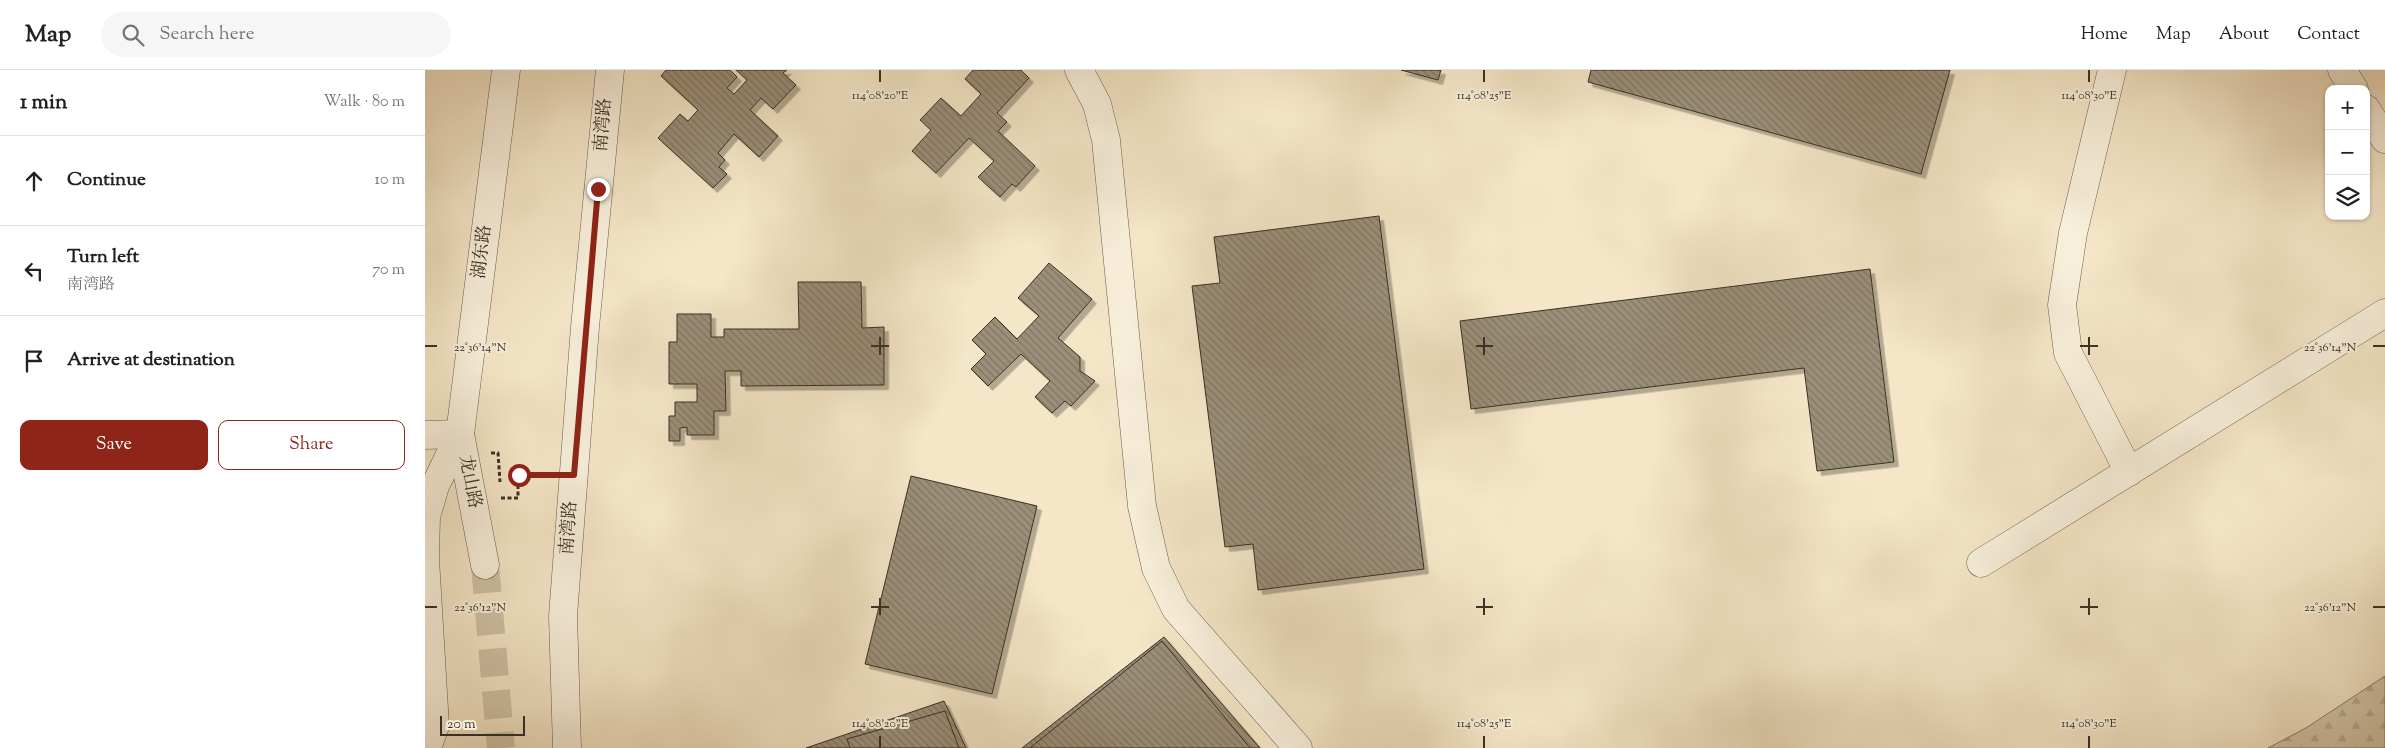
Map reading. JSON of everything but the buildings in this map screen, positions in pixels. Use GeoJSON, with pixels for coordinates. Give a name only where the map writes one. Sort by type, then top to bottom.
{"type":"FeatureCollection","features":[{"type":"Feature","properties":{"kind":"street","name":"湖东路"},"geometry":{"type":"LineString","coordinates":[[461,443],[506,70]]}},
{"type":"Feature","properties":{"kind":"street","name":"南湾路"},"geometry":{"type":"LineString","coordinates":[[567,748],[563,616],[585,327],[609,70]]}},
{"type":"Feature","properties":{"kind":"street"},"geometry":{"type":"LineString","coordinates":[[1079,70],[1097,104],[1105,140],[1142,506],[1157,568],[1177,609],[1298,748]]}},
{"type":"Feature","properties":{"kind":"street"},"geometry":{"type":"LineString","coordinates":[[2112,70],[2073,233],[2062,305],[2068,353],[2129,472]]}},
{"type":"Feature","properties":{"kind":"street"},"geometry":{"type":"LineString","coordinates":[[2342,70],[2351,85]]}},
{"type":"Feature","properties":{"kind":"street"},"geometry":{"type":"LineString","coordinates":[[2370,115],[2385,139]]}},
{"type":"Feature","properties":{"kind":"street"},"geometry":{"type":"LineString","coordinates":[[1981,563],[2385,313]]}},
{"type":"Feature","properties":{"kind":"street","name":"龙山路"},"geometry":{"type":"LineString","coordinates":[[425,435],[461,443],[485,565]]}},
{"type":"Feature","properties":{"kind":"street"},"geometry":{"type":"LineString","coordinates":[[425,554],[426,517],[435,486],[461,443]]}},
{"type":"Feature","properties":{"kind":"street"},"geometry":{"type":"LineString","coordinates":[[425,559],[435,726],[427,748]]}},
{"type":"Feature","properties":{"kind":"path"},"geometry":{"type":"LineString","coordinates":[[461,443],[499,453],[501,498],[519,498],[519,475],[574,475]]}},
{"type":"Feature","properties":{"kind":"green space"},"geometry":{"type":"Polygon","coordinates":[[[2385,676],[2385,748],[2268,748],[2306,728],[2385,676]]]}},
{"type":"Feature","properties":{"kind":"tunnel"},"geometry":{"type":"LineString","coordinates":[[485,565],[501,748]]}},
{"type":"Feature","properties":{"kind":"route"},"geometry":{"type":"LineString","coordinates":[[519,475],[574,475],[598,189]]}}]}
